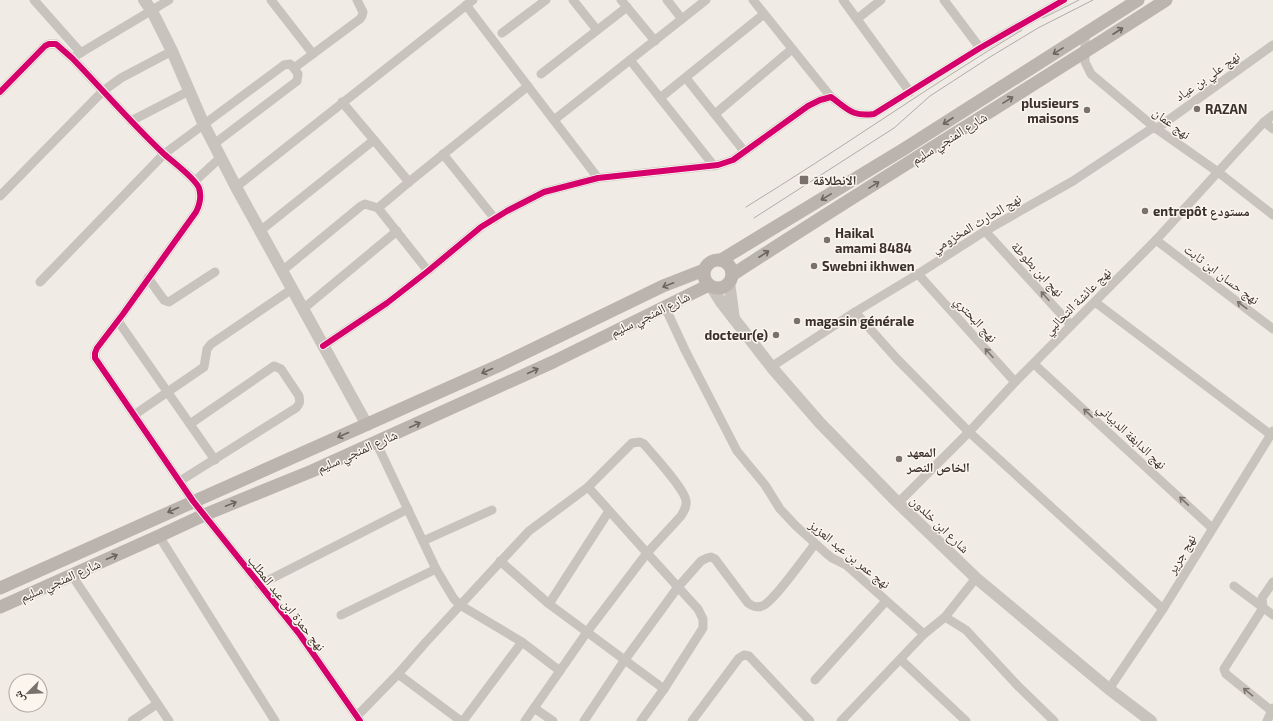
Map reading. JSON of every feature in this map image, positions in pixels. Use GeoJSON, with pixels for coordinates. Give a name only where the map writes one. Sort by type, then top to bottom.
{"type":"FeatureCollection","features":[{"type":"Feature","properties":{"kind":"main road","name":"شارع المنجي سليم"},"geometry":{"type":"LineString","coordinates":[[721,260],[904,149],[1138,0]]}},
{"type":"Feature","properties":{"kind":"main road","name":"شارع المنجي سليم"},"geometry":{"type":"LineString","coordinates":[[730,279],[788,239],[1166,0]]}},
{"type":"Feature","properties":{"kind":"main road"},"geometry":{"type":"LineString","coordinates":[[715,260],[721,260],[729,266],[730,279],[724,286],[718,288],[710,286],[704,278],[704,270],[706,265],[715,260]]}},
{"type":"Feature","properties":{"kind":"main road","name":"شارع المنجي سليم"},"geometry":{"type":"LineString","coordinates":[[0,588],[500,365],[663,286],[704,270]]}},
{"type":"Feature","properties":{"kind":"main road","name":"شارع المنجي سليم"},"geometry":{"type":"LineString","coordinates":[[0,607],[204,515],[312,471],[546,365],[710,286]]}},
{"type":"Feature","properties":{"kind":"street"},"geometry":{"type":"LineString","coordinates":[[34,0],[81,53]]}},
{"type":"Feature","properties":{"kind":"street"},"geometry":{"type":"LineString","coordinates":[[144,0],[152,11],[172,51],[204,125],[236,187],[367,425]]}},
{"type":"Feature","properties":{"kind":"street"},"geometry":{"type":"LineString","coordinates":[[72,58],[169,0]]}},
{"type":"Feature","properties":{"kind":"street"},"geometry":{"type":"LineString","coordinates":[[271,0],[313,54]]}},
{"type":"Feature","properties":{"kind":"street"},"geometry":{"type":"LineString","coordinates":[[294,68],[362,16],[362,8],[357,0]]}},
{"type":"Feature","properties":{"kind":"street"},"geometry":{"type":"LineString","coordinates":[[502,33],[546,0]]}},
{"type":"Feature","properties":{"kind":"street"},"geometry":{"type":"LineString","coordinates":[[573,0],[597,30]]}},
{"type":"Feature","properties":{"kind":"street"},"geometry":{"type":"LineString","coordinates":[[667,0],[682,19]]}},
{"type":"Feature","properties":{"kind":"street"},"geometry":{"type":"LineString","coordinates":[[554,120],[706,0]]}},
{"type":"Feature","properties":{"kind":"street"},"geometry":{"type":"LineString","coordinates":[[754,0],[831,97],[855,114],[863,115],[874,114],[980,48],[1064,0]]}},
{"type":"Feature","properties":{"kind":"street"},"geometry":{"type":"LineString","coordinates":[[843,0],[910,92]]}},
{"type":"Feature","properties":{"kind":"street"},"geometry":{"type":"LineString","coordinates":[[857,19],[881,0]]}},
{"type":"Feature","properties":{"kind":"street"},"geometry":{"type":"LineString","coordinates":[[944,0],[980,48]]}},
{"type":"Feature","properties":{"kind":"street"},"geometry":{"type":"LineString","coordinates":[[236,187],[469,3],[528,86],[598,178]]}},
{"type":"Feature","properties":{"kind":"street"},"geometry":{"type":"LineString","coordinates":[[540,74],[597,30],[624,4],[654,41]]}},
{"type":"Feature","properties":{"kind":"street"},"geometry":{"type":"LineString","coordinates":[[660,98],[764,14]]}},
{"type":"Feature","properties":{"kind":"street","name":"نهج عمان"},"geometry":{"type":"LineString","coordinates":[[1085,34],[1085,62],[1091,74],[1155,128],[1218,172],[1273,215]]}},
{"type":"Feature","properties":{"kind":"street"},"geometry":{"type":"LineString","coordinates":[[0,92],[42,50],[49,44],[56,44],[72,58],[164,154],[195,181],[221,157]]}},
{"type":"Feature","properties":{"kind":"street","name":"نهج علي بن عياد"},"geometry":{"type":"LineString","coordinates":[[1155,128],[1273,45]]}},
{"type":"Feature","properties":{"kind":"street"},"geometry":{"type":"LineString","coordinates":[[715,114],[792,49]]}},
{"type":"Feature","properties":{"kind":"street"},"geometry":{"type":"LineString","coordinates":[[0,196],[103,91],[121,78],[172,51]]}},
{"type":"Feature","properties":{"kind":"street"},"geometry":{"type":"LineString","coordinates":[[630,60],[714,166]]}},
{"type":"Feature","properties":{"kind":"street"},"geometry":{"type":"LineString","coordinates":[[40,282],[164,154],[284,65],[290,64],[294,68],[298,74],[297,81],[214,144]]}},
{"type":"Feature","properties":{"kind":"street"},"geometry":{"type":"LineString","coordinates":[[686,78],[744,151]]}},
{"type":"Feature","properties":{"kind":"street"},"geometry":{"type":"LineString","coordinates":[[378,208],[528,86]]}},
{"type":"Feature","properties":{"kind":"street"},"geometry":{"type":"LineString","coordinates":[[131,120],[189,91]]}},
{"type":"Feature","properties":{"kind":"street"},"geometry":{"type":"LineString","coordinates":[[323,346],[387,303],[463,241],[495,219],[544,192],[598,178],[714,166],[733,160],[808,106],[820,100],[831,97]]}},
{"type":"Feature","properties":{"kind":"street"},"geometry":{"type":"LineString","coordinates":[[342,102],[409,182]]}},
{"type":"Feature","properties":{"kind":"street","name":"نهج عائشة التحالبي"},"geometry":{"type":"LineString","coordinates":[[898,503],[969,432],[1015,382],[1156,240],[1264,122],[1273,116]]}},
{"type":"Feature","properties":{"kind":"street"},"geometry":{"type":"LineString","coordinates":[[1264,122],[1273,129]]}},
{"type":"Feature","properties":{"kind":"street","name":"نهج الحارث المخزومي"},"geometry":{"type":"LineString","coordinates":[[771,367],[855,312],[985,231],[1073,181],[1155,128]]}},
{"type":"Feature","properties":{"kind":"street"},"geometry":{"type":"LineString","coordinates":[[260,231],[374,140]]}},
{"type":"Feature","properties":{"kind":"street"},"geometry":{"type":"LineString","coordinates":[[443,154],[495,219]]}},
{"type":"Feature","properties":{"kind":"street","name":"نهج حمزة ابن عبد المطلب"},"geometry":{"type":"LineString","coordinates":[[195,181],[199,187],[201,196],[200,204],[196,212],[97,348],[95,358],[193,501],[300,635],[358,718]]}},
{"type":"Feature","properties":{"kind":"street"},"geometry":{"type":"LineString","coordinates":[[282,271],[365,204],[378,208],[428,271]]}},
{"type":"Feature","properties":{"kind":"street"},"geometry":{"type":"LineString","coordinates":[[303,309],[396,231]]}},
{"type":"Feature","properties":{"kind":"street","name":"نهج ابن بطوطة"},"geometry":{"type":"LineString","coordinates":[[985,231],[1071,325]]}},
{"type":"Feature","properties":{"kind":"street","name":"نهج حسان ابن ثابت"},"geometry":{"type":"LineString","coordinates":[[1156,240],[1273,329]]}},
{"type":"Feature","properties":{"kind":"street"},"geometry":{"type":"LineString","coordinates":[[148,278],[164,300],[169,302],[215,272]]}},
{"type":"Feature","properties":{"kind":"street","name":"نهج البحتري"},"geometry":{"type":"LineString","coordinates":[[918,274],[1015,382]]}},
{"type":"Feature","properties":{"kind":"street"},"geometry":{"type":"LineString","coordinates":[[730,279],[731,301],[735,322]]}},
{"type":"Feature","properties":{"kind":"street"},"geometry":{"type":"LineString","coordinates":[[710,286],[735,322]]}},
{"type":"Feature","properties":{"kind":"street"},"geometry":{"type":"LineString","coordinates":[[134,415],[204,367],[207,349],[211,344],[292,289]]}},
{"type":"Feature","properties":{"kind":"street"},"geometry":{"type":"LineString","coordinates":[[1095,302],[1272,433]]}},
{"type":"Feature","properties":{"kind":"street","name":"نهج عمر بن عبد العزيز"},"geometry":{"type":"LineString","coordinates":[[665,307],[685,350],[737,452],[765,485],[780,509],[815,544],[832,558],[846,565],[924,634]]}},
{"type":"Feature","properties":{"kind":"street"},"geometry":{"type":"LineString","coordinates":[[855,312],[896,359],[969,432],[1162,608]]}},
{"type":"Feature","properties":{"kind":"street"},"geometry":{"type":"LineString","coordinates":[[118,321],[215,460]]}},
{"type":"Feature","properties":{"kind":"street","name":"شارع ابن خلدون"},"geometry":{"type":"LineString","coordinates":[[735,322],[771,367],[820,423],[898,503],[976,578],[1109,689],[1151,721]]}},
{"type":"Feature","properties":{"kind":"street","name":"نهج الدابغة الدبياني"},"geometry":{"type":"LineString","coordinates":[[1034,364],[1212,528]]}},
{"type":"Feature","properties":{"kind":"street"},"geometry":{"type":"LineString","coordinates":[[180,481],[299,406],[299,396],[281,369],[273,366],[190,424]]}},
{"type":"Feature","properties":{"kind":"street","name":"نهج جرير"},"geometry":{"type":"LineString","coordinates":[[1109,689],[1162,608],[1272,433]]}},
{"type":"Feature","properties":{"kind":"street"},"geometry":{"type":"LineString","coordinates":[[376,442],[436,569],[454,600],[522,642],[560,671]]}},
{"type":"Feature","properties":{"kind":"street"},"geometry":{"type":"LineString","coordinates":[[358,718],[529,531],[588,487],[632,443],[640,442],[644,444],[679,487],[685,496],[685,509],[681,516],[647,553],[587,632],[526,721]]}},
{"type":"Feature","properties":{"kind":"street"},"geometry":{"type":"LineString","coordinates":[[588,487],[702,615],[704,624],[702,628],[664,689],[641,721]]}},
{"type":"Feature","properties":{"kind":"street"},"geometry":{"type":"LineString","coordinates":[[259,585],[408,509]]}},
{"type":"Feature","properties":{"kind":"street"},"geometry":{"type":"LineString","coordinates":[[423,541],[492,510]]}},
{"type":"Feature","properties":{"kind":"street"},"geometry":{"type":"LineString","coordinates":[[549,604],[609,511]]}},
{"type":"Feature","properties":{"kind":"street"},"geometry":{"type":"LineString","coordinates":[[159,536],[276,721]]}},
{"type":"Feature","properties":{"kind":"street"},"geometry":{"type":"LineString","coordinates":[[584,721],[624,661],[678,587],[701,561],[711,557],[716,559],[748,602],[753,606],[761,607],[772,599],[815,544]]}},
{"type":"Feature","properties":{"kind":"street"},"geometry":{"type":"LineString","coordinates":[[500,562],[549,604],[624,661],[664,689]]}},
{"type":"Feature","properties":{"kind":"street"},"geometry":{"type":"LineString","coordinates":[[341,615],[436,569]]}},
{"type":"Feature","properties":{"kind":"street"},"geometry":{"type":"LineString","coordinates":[[71,574],[169,721]]}},
{"type":"Feature","properties":{"kind":"street"},"geometry":{"type":"LineString","coordinates":[[841,721],[901,660],[924,634],[945,617],[976,578]]}},
{"type":"Feature","properties":{"kind":"street"},"geometry":{"type":"LineString","coordinates":[[1268,721],[1272,711],[1224,671],[1224,669],[1263,608],[1262,598],[1273,582]]}},
{"type":"Feature","properties":{"kind":"street"},"geometry":{"type":"LineString","coordinates":[[1234,586],[1273,615]]}},
{"type":"Feature","properties":{"kind":"street"},"geometry":{"type":"LineString","coordinates":[[815,680],[886,601]]}},
{"type":"Feature","properties":{"kind":"street"},"geometry":{"type":"LineString","coordinates":[[945,617],[966,630],[1018,686],[1054,721]]}},
{"type":"Feature","properties":{"kind":"street"},"geometry":{"type":"LineString","coordinates":[[398,674],[462,721],[522,642]]}},
{"type":"Feature","properties":{"kind":"street"},"geometry":{"type":"LineString","coordinates":[[692,721],[739,658],[744,654],[749,656],[810,721]]}},
{"type":"Feature","properties":{"kind":"street"},"geometry":{"type":"LineString","coordinates":[[901,660],[966,721]]}},
{"type":"Feature","properties":{"kind":"street"},"geometry":{"type":"LineString","coordinates":[[132,721],[157,704]]}},
{"type":"Feature","properties":{"kind":"street"},"geometry":{"type":"LineString","coordinates":[[534,708],[553,721]]}},
{"type":"Feature","properties":{"kind":"tram line"},"geometry":{"type":"LineString","coordinates":[[1043,18],[1079,0]]}},
{"type":"Feature","properties":{"kind":"tram line"},"geometry":{"type":"LineString","coordinates":[[754,218],[894,128],[930,96],[990,57],[1038,28],[1093,0]]}},
{"type":"Feature","properties":{"kind":"tram line"},"geometry":{"type":"LineString","coordinates":[[746,207],[1022,30]]}},
{"type":"Feature","properties":{"kind":"cycle path"},"geometry":{"type":"LineString","coordinates":[[323,346],[387,303],[481,227],[507,211],[544,192],[598,178],[718,165],[733,160],[808,106],[820,100],[831,97],[855,113],[867,115],[874,114],[980,48],[1064,0]]}},
{"type":"Feature","properties":{"kind":"cycle path"},"geometry":{"type":"LineString","coordinates":[[0,92],[45,46],[49,44],[56,44],[72,58],[152,143],[189,175],[197,184],[200,191],[200,197],[196,212],[97,348],[95,358],[193,501],[300,635],[360,721]]}},
{"type":"Feature","properties":{"kind":"place","name":"RAZAN"},"geometry":{"type":"Point","coordinates":[1197,109]}},
{"type":"Feature","properties":{"kind":"place","name":"plusieurs maisons"},"geometry":{"type":"Point","coordinates":[1087,110]}},
{"type":"Feature","properties":{"kind":"place","name":"الانطلاقة"},"geometry":{"type":"Point","coordinates":[804,180]}},
{"type":"Feature","properties":{"kind":"place","name":"entrepôt مستودع"},"geometry":{"type":"Point","coordinates":[1145,211]}},
{"type":"Feature","properties":{"kind":"place","name":"Haikal amami 8484"},"geometry":{"type":"Point","coordinates":[827,240]}},
{"type":"Feature","properties":{"kind":"place","name":"Swebni ikhwen"},"geometry":{"type":"Point","coordinates":[814,266]}},
{"type":"Feature","properties":{"kind":"place","name":"magasin générale"},"geometry":{"type":"Point","coordinates":[797,321]}},
{"type":"Feature","properties":{"kind":"place","name":"docteur(e)"},"geometry":{"type":"Point","coordinates":[776,335]}},
{"type":"Feature","properties":{"kind":"place","name":"المعهد الخاص النصر"},"geometry":{"type":"Point","coordinates":[899,459]}}]}
